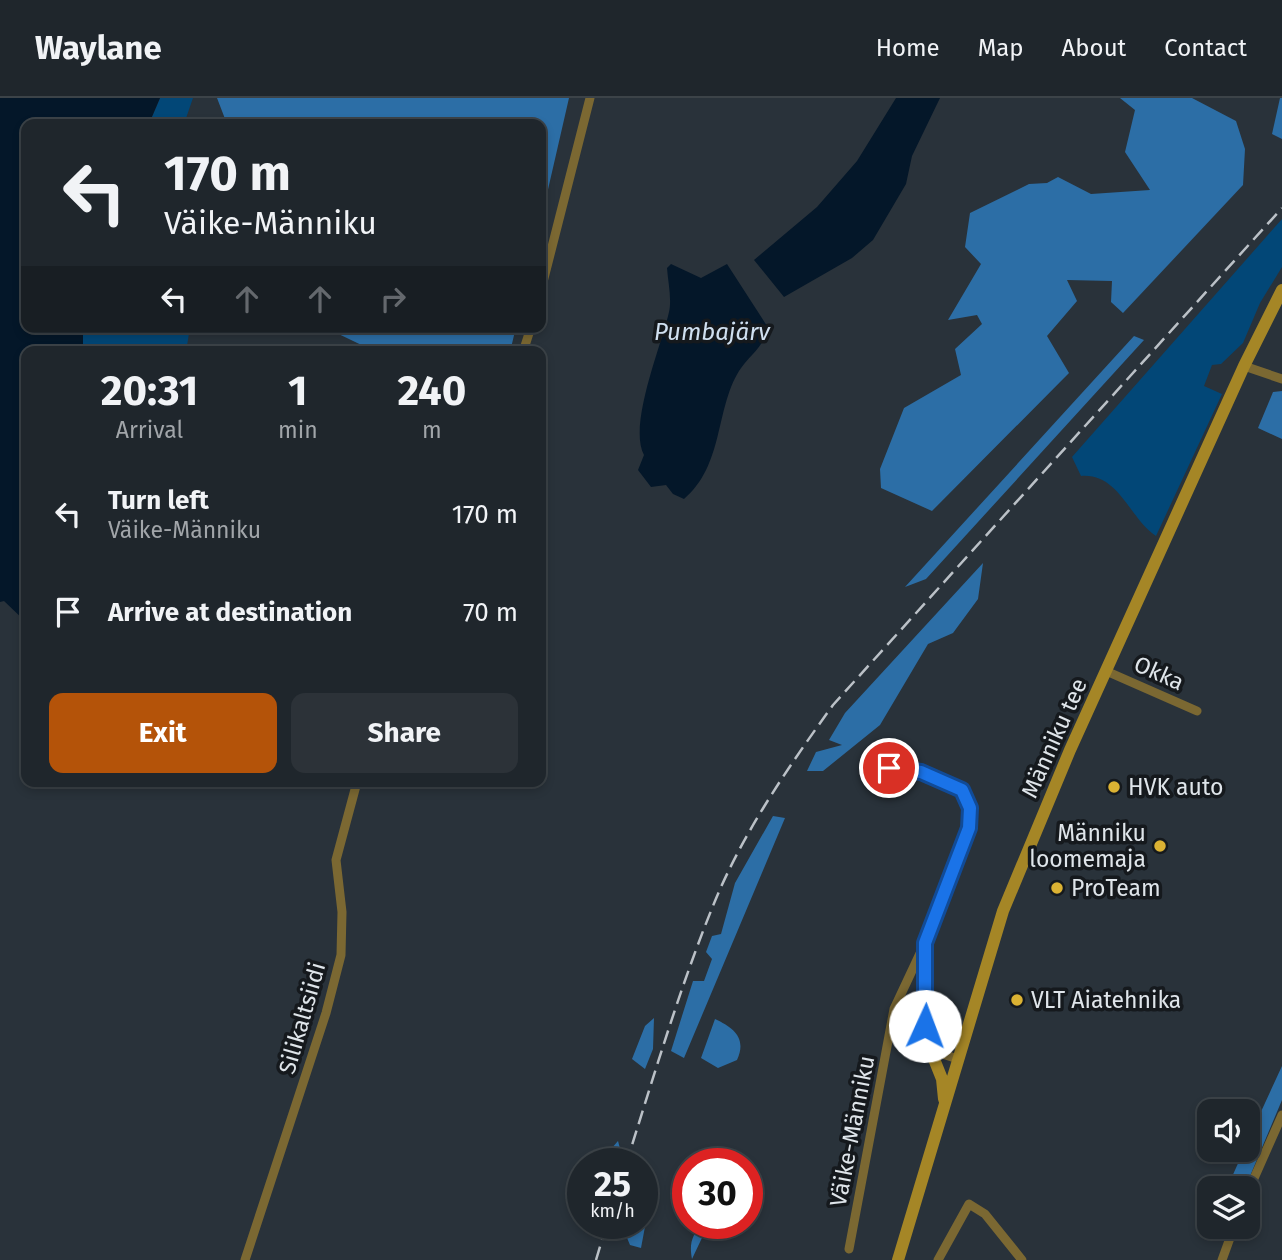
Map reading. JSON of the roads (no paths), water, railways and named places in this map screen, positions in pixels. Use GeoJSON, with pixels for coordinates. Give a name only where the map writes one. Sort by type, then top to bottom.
{"type":"FeatureCollection","features":[{"type":"Feature","properties":{"kind":"street"},"geometry":{"type":"LineString","coordinates":[[546,270],[590,98]]}},
{"type":"Feature","properties":{"kind":"street","name":"Männiku tee"},"geometry":{"type":"LineString","coordinates":[[898,1260],[999,920],[1106,671],[1244,366],[1282,290]]}},
{"type":"Feature","properties":{"kind":"street"},"geometry":{"type":"LineString","coordinates":[[1244,366],[1282,379]]}},
{"type":"Feature","properties":{"kind":"street","name":"Okka"},"geometry":{"type":"LineString","coordinates":[[1106,671],[1197,711]]}},
{"type":"Feature","properties":{"kind":"street","name":"Väike-Männiku"},"geometry":{"type":"LineString","coordinates":[[849,1249],[894,1009],[925,943],[969,828],[970,808],[962,790],[921,772],[889,768]]}},
{"type":"Feature","properties":{"kind":"street","name":"Silikaltsiidi"},"geometry":{"type":"LineString","coordinates":[[245,1260],[326,1013],[341,955],[342,912],[336,860],[356,787]]}},
{"type":"Feature","properties":{"kind":"street","name":"Väike-Männiku"},"geometry":{"type":"LineString","coordinates":[[925,943],[926,1039]]}},
{"type":"Feature","properties":{"kind":"street"},"geometry":{"type":"LineString","coordinates":[[926,1039],[936,1052],[958,1059]]}},
{"type":"Feature","properties":{"kind":"street"},"geometry":{"type":"LineString","coordinates":[[926,1039],[942,1079],[945,1106]]}},
{"type":"Feature","properties":{"kind":"street"},"geometry":{"type":"LineString","coordinates":[[1255,1176],[1282,1115]]}},
{"type":"Feature","properties":{"kind":"street"},"geometry":{"type":"LineString","coordinates":[[938,1260],[969,1204],[985,1214],[1022,1260]]}},
{"type":"Feature","properties":{"kind":"street"},"geometry":{"type":"LineString","coordinates":[[1222,1260],[1230,1239]]}},
{"type":"Feature","properties":{"kind":"water"},"geometry":{"type":"Polygon","coordinates":[[[0,98],[160,98],[151,119],[21,119],[21,333],[83,333],[83,346],[21,346],[21,617],[4,601],[0,602],[0,98]]]}},
{"type":"Feature","properties":{"kind":"water","name":"Pumbajärv"},"geometry":{"type":"Polygon","coordinates":[[[896,98],[940,98],[912,156],[906,184],[873,240],[852,258],[784,297],[754,260],[817,207],[857,161],[896,98]]]}},
{"type":"Feature","properties":{"kind":"water","name":"Pumbajärv"},"geometry":{"type":"Polygon","coordinates":[[[671,264],[701,278],[727,264],[767,326],[764,339],[731,386],[713,454],[706,470],[684,499],[673,494],[666,485],[651,487],[638,470],[644,455],[640,442],[640,425],[647,385],[670,307],[667,268],[671,264]]]}},
{"type":"Feature","properties":{"kind":"railway"},"geometry":{"type":"LineString","coordinates":[[631,1148],[679,998],[715,901],[753,824],[800,752],[833,705],[1282,208]]}},
{"type":"Feature","properties":{"kind":"railway"},"geometry":{"type":"LineString","coordinates":[[596,1260],[602,1239]]}},
{"type":"Feature","properties":{"kind":"place","name":"HVK auto"},"geometry":{"type":"Point","coordinates":[1114,787]}},
{"type":"Feature","properties":{"kind":"place","name":"Männiku loomemaja"},"geometry":{"type":"Point","coordinates":[1160,846]}},
{"type":"Feature","properties":{"kind":"place","name":"ProTeam"},"geometry":{"type":"Point","coordinates":[1057,888]}},
{"type":"Feature","properties":{"kind":"place","name":"VLT Aiatehnika"},"geometry":{"type":"Point","coordinates":[1017,1000]}}]}
